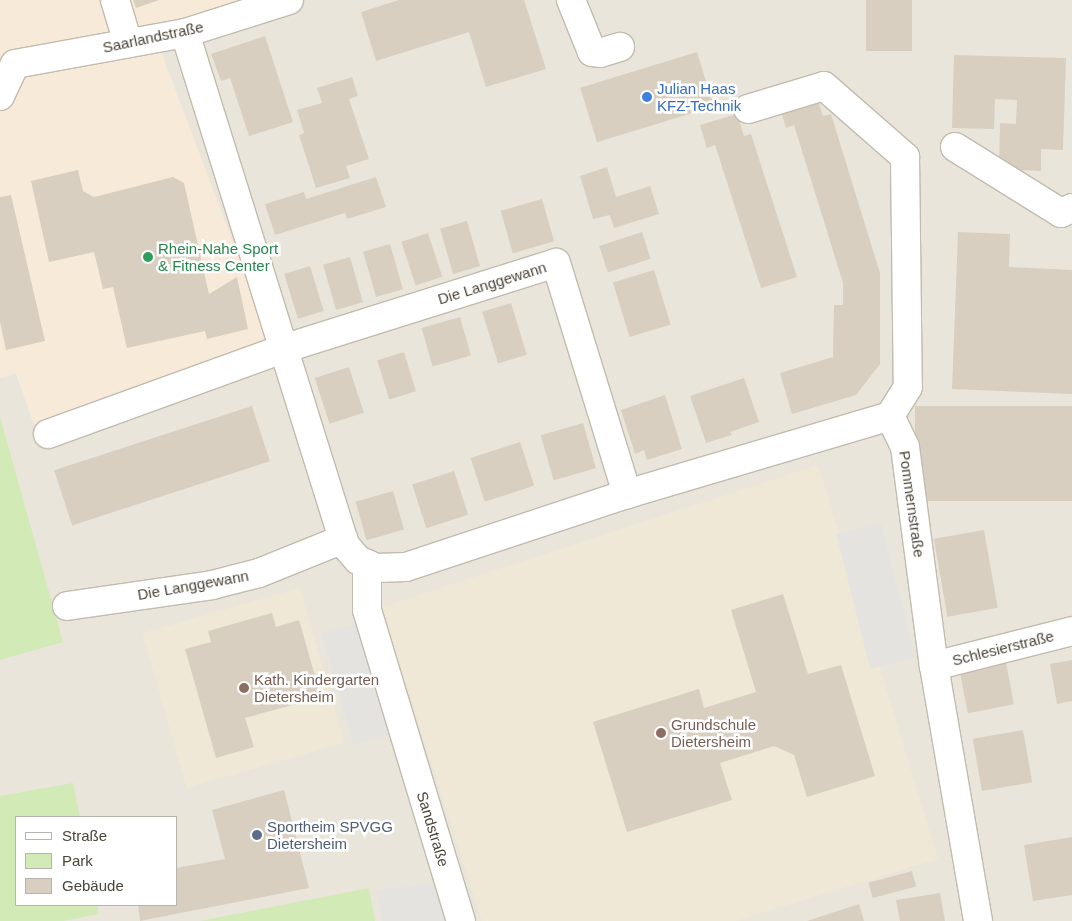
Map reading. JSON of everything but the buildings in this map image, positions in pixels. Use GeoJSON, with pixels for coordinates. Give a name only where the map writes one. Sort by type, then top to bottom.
{"type":"FeatureCollection","features":[{"type":"Feature","properties":{"kind":"street"},"geometry":{"type":"LineString","coordinates":[[114,0],[128,44]]}},
{"type":"Feature","properties":{"kind":"street"},"geometry":{"type":"LineString","coordinates":[[571,0],[592,52],[600,53],[620,47]]}},
{"type":"Feature","properties":{"kind":"street","name":"Saarlandstraße"},"geometry":{"type":"LineString","coordinates":[[0,96],[15,64],[185,33],[273,2]]}},
{"type":"Feature","properties":{"kind":"street"},"geometry":{"type":"LineString","coordinates":[[185,33],[345,545],[358,560],[376,568],[406,567],[627,494],[890,416],[908,388],[905,157],[824,86],[748,109]]}},
{"type":"Feature","properties":{"kind":"street"},"geometry":{"type":"LineString","coordinates":[[955,147],[1068,217]]}},
{"type":"Feature","properties":{"kind":"street","name":"Die Langgewann"},"geometry":{"type":"LineString","coordinates":[[48,434],[283,348],[556,263],[627,494]]}},
{"type":"Feature","properties":{"kind":"street","name":"Pommernstraße"},"geometry":{"type":"LineString","coordinates":[[890,416],[905,447],[934,666],[978,921]]}},
{"type":"Feature","properties":{"kind":"street","name":"Die Langgewann"},"geometry":{"type":"LineString","coordinates":[[67,606],[212,585],[259,573],[343,539]]}},
{"type":"Feature","properties":{"kind":"street","name":"Sandstraße"},"geometry":{"type":"LineString","coordinates":[[367,564],[367,610],[397,721],[461,921]]}},
{"type":"Feature","properties":{"kind":"street","name":"Schlesierstraße"},"geometry":{"type":"LineString","coordinates":[[934,666],[1072,631]]}},
{"type":"Feature","properties":{"kind":"shaded area"},"geometry":{"type":"Polygon","coordinates":[[[0,0],[289,0],[159,46],[273,349],[35,427],[16,373],[0,378],[0,0]]]}},
{"type":"Feature","properties":{"kind":"shaded area"},"geometry":{"type":"Polygon","coordinates":[[[289,0],[1072,0],[1072,921],[0,921],[0,378],[16,373],[35,427],[159,45],[289,0]]]}},
{"type":"Feature","properties":{"kind":"shaded area","name":"Grundschule Dietersheim"},"geometry":{"type":"Polygon","coordinates":[[[818,465],[938,859],[735,921],[482,921],[382,607],[818,465]]]}},
{"type":"Feature","properties":{"kind":"shaded area"},"geometry":{"type":"Polygon","coordinates":[[[881,523],[915,658],[870,669],[836,534],[881,523]]]}},
{"type":"Feature","properties":{"kind":"shaded area","name":"Kath. Kindergarten Dietersheim"},"geometry":{"type":"Polygon","coordinates":[[[300,588],[344,743],[187,788],[142,633],[300,588]]]}},
{"type":"Feature","properties":{"kind":"shaded area"},"geometry":{"type":"Polygon","coordinates":[[[361,622],[393,734],[354,745],[322,633],[361,622]]]}},
{"type":"Feature","properties":{"kind":"shaded area"},"geometry":{"type":"Polygon","coordinates":[[[435,882],[447,921],[382,921],[376,890],[435,882]]]}},
{"type":"Feature","properties":{"kind":"green space"},"geometry":{"type":"Polygon","coordinates":[[[0,417],[63,642],[0,660],[0,417]]]}},
{"type":"Feature","properties":{"kind":"green space"},"geometry":{"type":"Polygon","coordinates":[[[73,783],[80,816],[15,816],[15,906],[97,906],[99,914],[63,921],[0,921],[0,796],[73,783]]]}},
{"type":"Feature","properties":{"kind":"green space"},"geometry":{"type":"Polygon","coordinates":[[[369,888],[375,921],[200,921],[369,888]]]}},
{"type":"Feature","properties":{"kind":"place","name":"Julian Haas KFZ-Technik"},"geometry":{"type":"Point","coordinates":[647,97]}},
{"type":"Feature","properties":{"kind":"place","name":"Rhein-Nahe Sport & Fitness Center"},"geometry":{"type":"Point","coordinates":[148,257]}},
{"type":"Feature","properties":{"kind":"place","name":"Kath. Kindergarten Dietersheim"},"geometry":{"type":"Point","coordinates":[244,688]}},
{"type":"Feature","properties":{"kind":"place","name":"Grundschule Dietersheim"},"geometry":{"type":"Point","coordinates":[661,733]}},
{"type":"Feature","properties":{"kind":"place","name":"Sportheim SPVGG Dietersheim"},"geometry":{"type":"Point","coordinates":[257,835]}}]}
